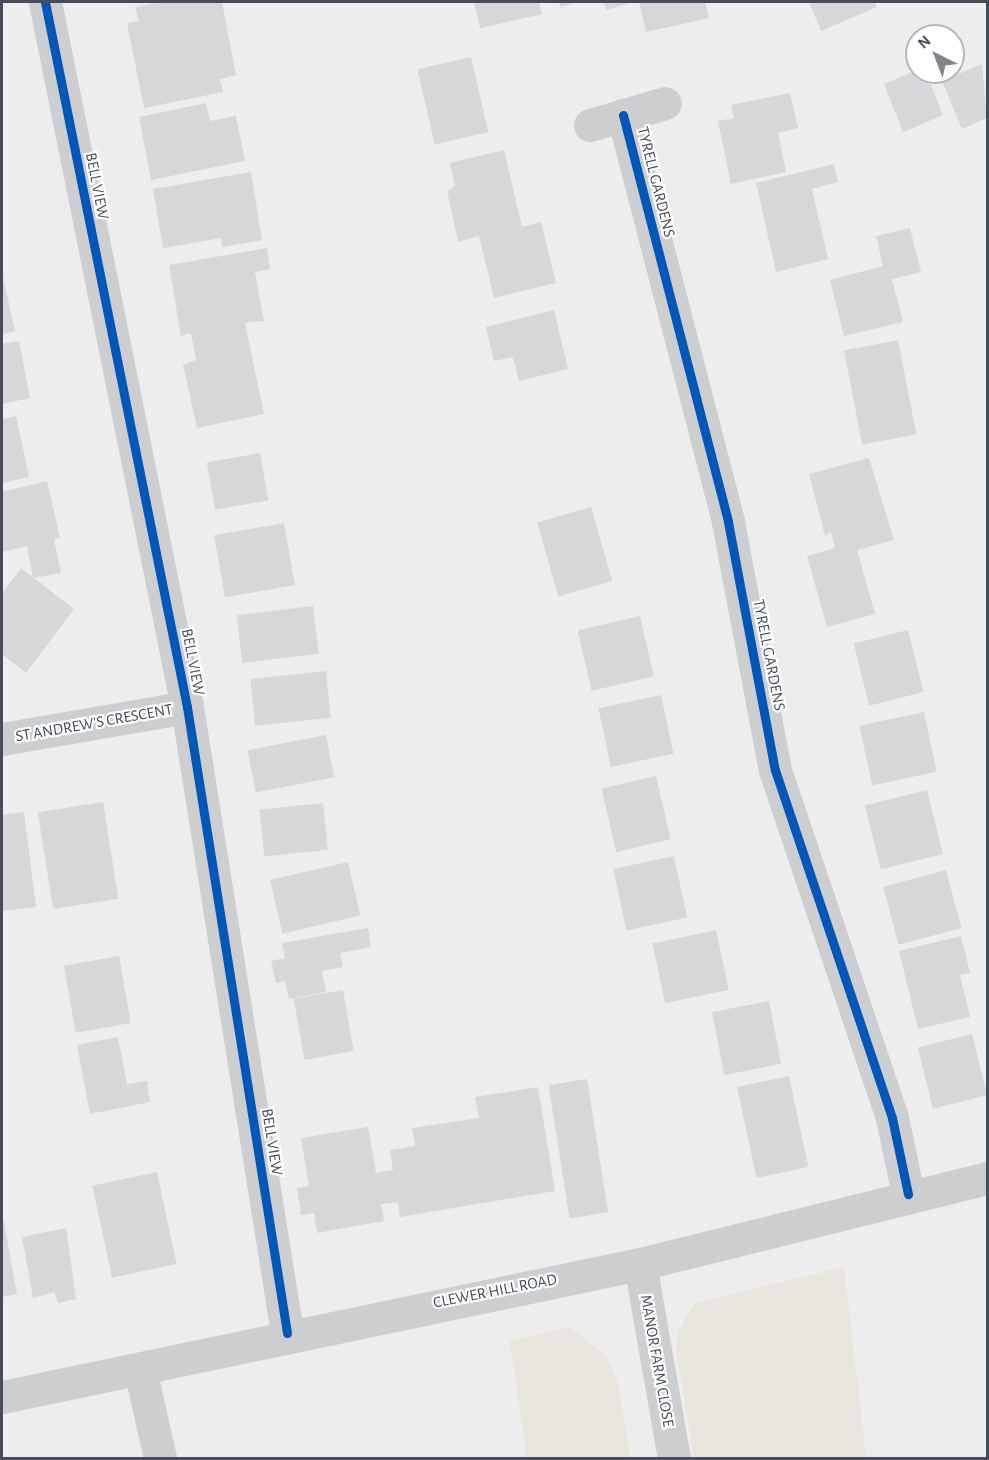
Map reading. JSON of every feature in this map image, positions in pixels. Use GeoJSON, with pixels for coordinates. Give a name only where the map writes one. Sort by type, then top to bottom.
{"type":"FeatureCollection","features":[{"type":"Feature","properties":{"kind":"street","name":"BELL VIEW"},"geometry":{"type":"LineString","coordinates":[[45,2],[187,707],[287,1333]]}},
{"type":"Feature","properties":{"kind":"street","name":"TYRELL GARDENS"},"geometry":{"type":"LineString","coordinates":[[590,125],[665,104]]}},
{"type":"Feature","properties":{"kind":"street","name":"TYRELL GARDENS"},"geometry":{"type":"LineString","coordinates":[[623,115],[728,522],[776,770],[892,1118],[908,1194]]}},
{"type":"Feature","properties":{"kind":"street","name":"ST ANDREW'S CRESCENT"},"geometry":{"type":"LineString","coordinates":[[2,739],[187,707]]}},
{"type":"Feature","properties":{"kind":"street","name":"CLEWER HILL ROAD"},"geometry":{"type":"LineString","coordinates":[[2,1397],[140,1369],[287,1333],[639,1264],[908,1194],[987,1179]]}},
{"type":"Feature","properties":{"kind":"street","name":"MANOR FARM CLOSE"},"geometry":{"type":"LineString","coordinates":[[639,1264],[674,1458]]}},
{"type":"Feature","properties":{"kind":"street"},"geometry":{"type":"LineString","coordinates":[[140,1369],[159,1458]]}},
{"type":"Feature","properties":{"kind":"shaded area"},"geometry":{"type":"Polygon","coordinates":[[[844,1267],[866,1458],[694,1458],[676,1351],[679,1330],[695,1303],[844,1267]]]}},
{"type":"Feature","properties":{"kind":"shaded area"},"geometry":{"type":"Polygon","coordinates":[[[569,1327],[606,1355],[617,1380],[631,1458],[527,1458],[510,1341],[569,1327]]]}},
{"type":"Feature","properties":{"kind":"building"},"geometry":{"type":"Polygon","coordinates":[[[162,2],[222,2],[236,75],[220,79],[223,92],[144,108],[127,23],[139,21],[135,7],[162,2]]]}},
{"type":"Feature","properties":{"kind":"building"},"geometry":{"type":"Polygon","coordinates":[[[474,2],[539,2],[542,14],[480,28],[474,2]]]}},
{"type":"Feature","properties":{"kind":"building"},"geometry":{"type":"Polygon","coordinates":[[[559,2],[578,2],[561,7],[559,2]]]}},
{"type":"Feature","properties":{"kind":"building"},"geometry":{"type":"Polygon","coordinates":[[[604,2],[634,2],[606,10],[604,2]]]}},
{"type":"Feature","properties":{"kind":"building"},"geometry":{"type":"Polygon","coordinates":[[[639,2],[705,2],[709,18],[646,32],[639,2]]]}},
{"type":"Feature","properties":{"kind":"building"},"geometry":{"type":"Polygon","coordinates":[[[809,2],[874,2],[877,7],[821,31],[809,2]]]}},
{"type":"Feature","properties":{"kind":"building"},"geometry":{"type":"Polygon","coordinates":[[[471,57],[488,132],[435,144],[417,69],[471,57]]]}},
{"type":"Feature","properties":{"kind":"building"},"geometry":{"type":"Polygon","coordinates":[[[982,64],[987,118],[962,129],[943,84],[965,84],[965,71],[982,64]]]}},
{"type":"Feature","properties":{"kind":"building"},"geometry":{"type":"Polygon","coordinates":[[[905,75],[905,84],[931,84],[943,115],[903,132],[884,84],[905,75]]]}},
{"type":"Feature","properties":{"kind":"building"},"geometry":{"type":"Polygon","coordinates":[[[790,93],[798,128],[778,133],[786,172],[731,184],[718,121],[734,118],[731,105],[790,93]]]}},
{"type":"Feature","properties":{"kind":"building"},"geometry":{"type":"Polygon","coordinates":[[[206,103],[210,121],[236,116],[245,161],[151,180],[139,117],[206,103]]]}},
{"type":"Feature","properties":{"kind":"building"},"geometry":{"type":"Polygon","coordinates":[[[504,150],[522,227],[541,222],[556,283],[494,298],[479,236],[458,242],[447,191],[455,186],[450,163],[504,150]]]}},
{"type":"Feature","properties":{"kind":"building"},"geometry":{"type":"Polygon","coordinates":[[[834,164],[838,182],[812,189],[828,259],[776,272],[756,183],[834,164]]]}},
{"type":"Feature","properties":{"kind":"building"},"geometry":{"type":"Polygon","coordinates":[[[251,172],[262,240],[222,247],[221,238],[163,248],[153,189],[251,172]]]}},
{"type":"Feature","properties":{"kind":"building"},"geometry":{"type":"Polygon","coordinates":[[[910,228],[921,272],[892,279],[903,322],[844,336],[830,280],[883,266],[876,236],[910,228]]]}},
{"type":"Feature","properties":{"kind":"building"},"geometry":{"type":"Polygon","coordinates":[[[267,248],[270,269],[255,272],[264,321],[245,323],[264,414],[197,428],[183,365],[196,360],[191,333],[181,336],[169,265],[267,248]]]}},
{"type":"Feature","properties":{"kind":"building"},"geometry":{"type":"Polygon","coordinates":[[[2,273],[15,331],[2,334],[2,273]]]}},
{"type":"Feature","properties":{"kind":"building"},"geometry":{"type":"Polygon","coordinates":[[[554,310],[568,369],[519,381],[513,357],[494,361],[486,327],[554,310]]]}},
{"type":"Feature","properties":{"kind":"building"},"geometry":{"type":"Polygon","coordinates":[[[898,340],[916,434],[862,445],[844,350],[898,340]]]}},
{"type":"Feature","properties":{"kind":"building"},"geometry":{"type":"Polygon","coordinates":[[[19,341],[30,398],[2,404],[2,344],[19,341]]]}},
{"type":"Feature","properties":{"kind":"building"},"geometry":{"type":"Polygon","coordinates":[[[16,416],[29,477],[2,483],[2,419],[16,416]]]}},
{"type":"Feature","properties":{"kind":"building"},"geometry":{"type":"Polygon","coordinates":[[[260,453],[268,500],[215,510],[207,462],[260,453]]]}},
{"type":"Feature","properties":{"kind":"building"},"geometry":{"type":"Polygon","coordinates":[[[869,458],[894,540],[857,550],[875,614],[827,627],[807,556],[835,548],[831,532],[825,536],[809,474],[869,458]]]}},
{"type":"Feature","properties":{"kind":"building"},"geometry":{"type":"Polygon","coordinates":[[[47,481],[60,538],[54,540],[61,573],[33,578],[27,546],[2,552],[2,492],[47,481]]]}},
{"type":"Feature","properties":{"kind":"building"},"geometry":{"type":"Polygon","coordinates":[[[591,507],[612,581],[558,596],[537,522],[591,507]]]}},
{"type":"Feature","properties":{"kind":"building"},"geometry":{"type":"Polygon","coordinates":[[[284,523],[295,585],[225,597],[214,535],[284,523]]]}},
{"type":"Feature","properties":{"kind":"building"},"geometry":{"type":"Polygon","coordinates":[[[21,568],[74,609],[26,673],[2,654],[2,593],[21,568]]]}},
{"type":"Feature","properties":{"kind":"building"},"geometry":{"type":"Polygon","coordinates":[[[313,606],[319,654],[242,663],[237,615],[313,606]]]}},
{"type":"Feature","properties":{"kind":"building"},"geometry":{"type":"Polygon","coordinates":[[[640,616],[654,676],[592,691],[578,630],[640,616]]]}},
{"type":"Feature","properties":{"kind":"building"},"geometry":{"type":"Polygon","coordinates":[[[908,630],[923,692],[869,706],[854,644],[908,630]]]}},
{"type":"Feature","properties":{"kind":"building"},"geometry":{"type":"Polygon","coordinates":[[[326,671],[331,718],[255,726],[250,679],[326,671]]]}},
{"type":"Feature","properties":{"kind":"building"},"geometry":{"type":"Polygon","coordinates":[[[661,695],[673,754],[611,767],[598,708],[661,695]]]}},
{"type":"Feature","properties":{"kind":"building"},"geometry":{"type":"Polygon","coordinates":[[[924,712],[937,772],[872,785],[859,726],[924,712]]]}},
{"type":"Feature","properties":{"kind":"building"},"geometry":{"type":"Polygon","coordinates":[[[326,735],[334,777],[256,792],[247,750],[326,735]]]}},
{"type":"Feature","properties":{"kind":"building"},"geometry":{"type":"Polygon","coordinates":[[[656,776],[671,839],[616,852],[601,789],[656,776]]]}},
{"type":"Feature","properties":{"kind":"building"},"geometry":{"type":"Polygon","coordinates":[[[927,790],[943,854],[881,870],[865,805],[927,790]]]}},
{"type":"Feature","properties":{"kind":"building"},"geometry":{"type":"Polygon","coordinates":[[[103,802],[118,899],[53,909],[38,812],[103,802]]]}},
{"type":"Feature","properties":{"kind":"building"},"geometry":{"type":"Polygon","coordinates":[[[323,803],[328,850],[264,856],[259,810],[323,803]]]}},
{"type":"Feature","properties":{"kind":"building"},"geometry":{"type":"Polygon","coordinates":[[[24,812],[36,907],[2,911],[2,815],[24,812]]]}},
{"type":"Feature","properties":{"kind":"building"},"geometry":{"type":"Polygon","coordinates":[[[674,856],[687,918],[626,931],[613,869],[674,856]]]}},
{"type":"Feature","properties":{"kind":"building"},"geometry":{"type":"Polygon","coordinates":[[[348,862],[360,916],[282,934],[270,880],[348,862]]]}},
{"type":"Feature","properties":{"kind":"building"},"geometry":{"type":"Polygon","coordinates":[[[946,870],[962,928],[899,945],[883,887],[946,870]]]}},
{"type":"Feature","properties":{"kind":"building"},"geometry":{"type":"Polygon","coordinates":[[[368,928],[371,947],[340,953],[343,967],[322,971],[326,992],[289,999],[285,981],[276,983],[271,961],[285,958],[282,943],[368,928]]]}},
{"type":"Feature","properties":{"kind":"building"},"geometry":{"type":"Polygon","coordinates":[[[716,930],[729,990],[665,1003],[652,944],[716,930]]]}},
{"type":"Feature","properties":{"kind":"building"},"geometry":{"type":"Polygon","coordinates":[[[961,936],[970,973],[960,975],[970,1017],[918,1029],[899,951],[961,936]]]}},
{"type":"Feature","properties":{"kind":"building"},"geometry":{"type":"Polygon","coordinates":[[[119,956],[131,1023],[76,1033],[64,966],[119,956]]]}},
{"type":"Feature","properties":{"kind":"building"},"geometry":{"type":"Polygon","coordinates":[[[343,990],[354,1051],[305,1060],[294,999],[343,990]]]}},
{"type":"Feature","properties":{"kind":"building"},"geometry":{"type":"Polygon","coordinates":[[[769,1001],[781,1064],[724,1075],[712,1012],[769,1001]]]}},
{"type":"Feature","properties":{"kind":"building"},"geometry":{"type":"Polygon","coordinates":[[[972,1034],[987,1095],[933,1109],[918,1048],[972,1034]]]}},
{"type":"Feature","properties":{"kind":"building"},"geometry":{"type":"Polygon","coordinates":[[[118,1037],[127,1084],[147,1081],[150,1102],[90,1114],[77,1045],[118,1037]]]}},
{"type":"Feature","properties":{"kind":"building"},"geometry":{"type":"Polygon","coordinates":[[[789,1076],[808,1167],[756,1178],[737,1087],[789,1076]]]}},
{"type":"Feature","properties":{"kind":"building"},"geometry":{"type":"Polygon","coordinates":[[[587,1079],[608,1212],[570,1218],[548,1085],[587,1079]]]}},
{"type":"Feature","properties":{"kind":"building"},"geometry":{"type":"Polygon","coordinates":[[[538,1087],[555,1191],[400,1217],[398,1202],[381,1204],[384,1221],[317,1233],[314,1213],[301,1215],[297,1188],[309,1186],[301,1138],[368,1127],[376,1173],[393,1170],[390,1150],[415,1146],[412,1128],[479,1118],[475,1097],[538,1087]]]}},
{"type":"Feature","properties":{"kind":"building"},"geometry":{"type":"Polygon","coordinates":[[[157,1172],[177,1264],[112,1278],[92,1186],[157,1172]]]}},
{"type":"Feature","properties":{"kind":"building"},"geometry":{"type":"Polygon","coordinates":[[[4,1222],[17,1294],[2,1297],[2,1223],[4,1222]]]}},
{"type":"Feature","properties":{"kind":"building"},"geometry":{"type":"Polygon","coordinates":[[[66,1228],[76,1299],[58,1303],[54,1292],[33,1298],[22,1237],[66,1228]]]}},
{"type":"Feature","properties":{"kind":"cycle path"},"geometry":{"type":"LineString","coordinates":[[45,2],[187,707],[287,1333]]}},
{"type":"Feature","properties":{"kind":"cycle path"},"geometry":{"type":"LineString","coordinates":[[623,115],[728,522],[775,770],[892,1118],[908,1194]]}}]}
